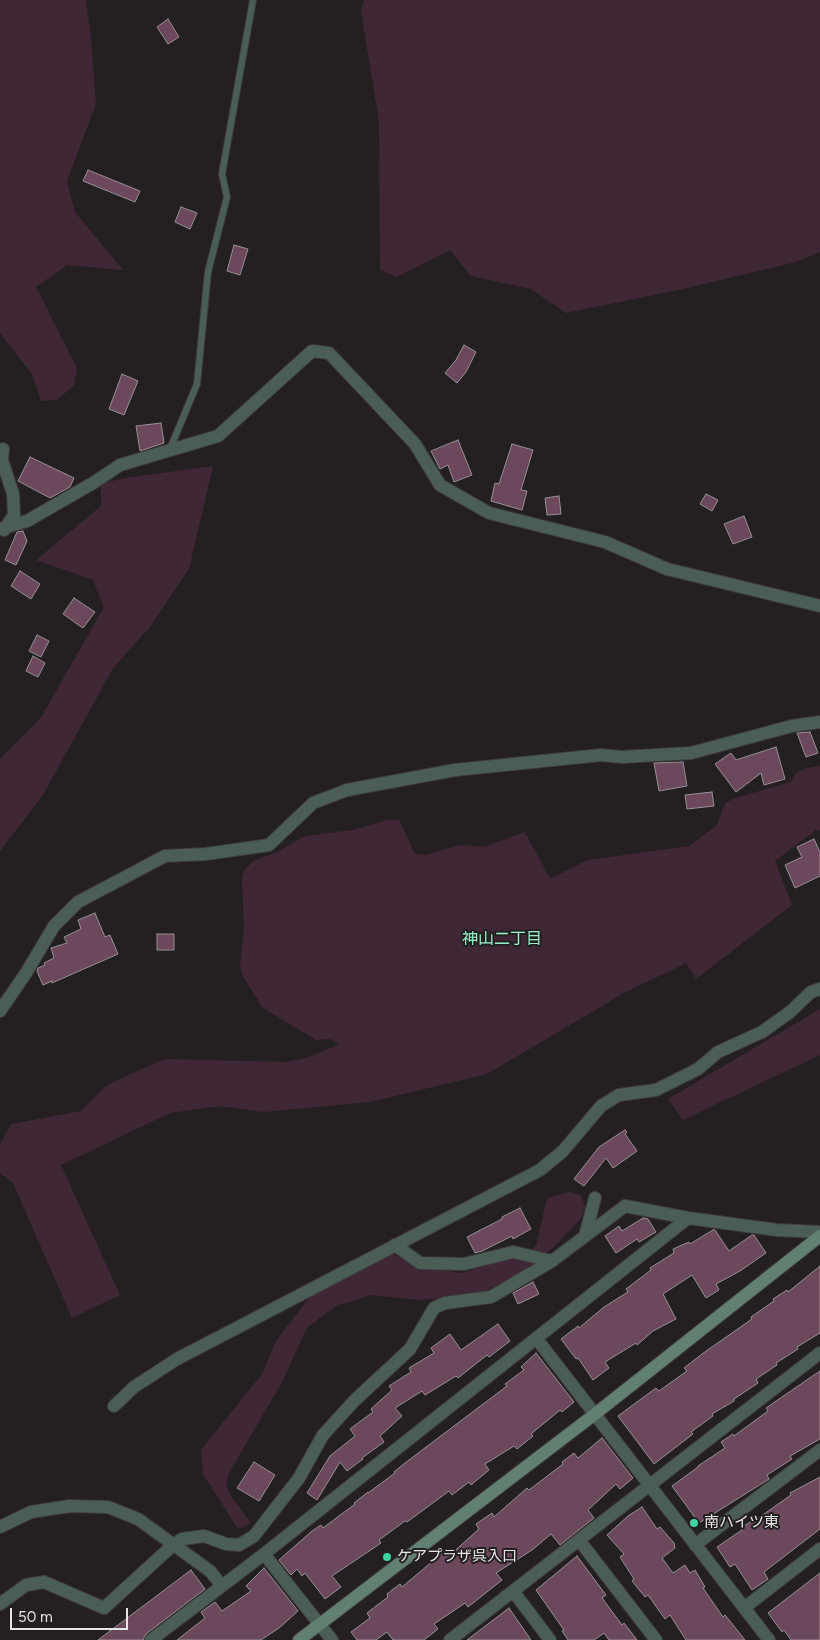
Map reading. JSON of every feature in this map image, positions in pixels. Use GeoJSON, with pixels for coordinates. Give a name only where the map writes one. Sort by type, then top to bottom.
{"type":"FeatureCollection","features":[{"type":"Feature","properties":{"kind":"street"},"geometry":{"type":"LineString","coordinates":[[2,531],[27,521],[120,465],[218,436],[312,351],[330,353],[416,444],[440,485],[489,513],[605,542],[667,569],[820,606]]}},
{"type":"Feature","properties":{"kind":"street"},"geometry":{"type":"LineString","coordinates":[[2,531],[14,515],[13,494],[2,460],[3,449]]}},
{"type":"Feature","properties":{"kind":"street"},"geometry":{"type":"LineString","coordinates":[[0,1011],[26,973],[54,926],[78,902],[165,856],[206,854],[269,845],[313,803],[347,790],[455,770],[602,755],[622,757],[691,753],[792,726],[820,722]]}},
{"type":"Feature","properties":{"kind":"street"},"geometry":{"type":"LineString","coordinates":[[114,1406],[134,1387],[177,1359],[540,1170],[563,1151],[601,1106],[619,1095],[656,1090],[698,1070],[718,1052],[762,1032],[790,1012],[812,992],[820,989]]}},
{"type":"Feature","properties":{"kind":"street"},"geometry":{"type":"LineString","coordinates":[[585,1236],[595,1198]]}},
{"type":"Feature","properties":{"kind":"street"},"geometry":{"type":"LineString","coordinates":[[0,1604],[26,1585],[44,1582],[104,1608],[182,1539],[204,1536],[226,1544],[239,1545],[254,1536],[299,1478],[323,1435],[355,1400],[410,1349],[434,1308],[444,1303],[491,1297],[552,1261],[625,1206],[688,1218],[820,1234]]}},
{"type":"Feature","properties":{"kind":"street"},"geometry":{"type":"LineString","coordinates":[[151,1640],[264,1554],[688,1218]]}},
{"type":"Feature","properties":{"kind":"street"},"geometry":{"type":"LineString","coordinates":[[299,1640],[595,1414],[820,1234]]}},
{"type":"Feature","properties":{"kind":"street"},"geometry":{"type":"LineString","coordinates":[[395,1245],[420,1263],[464,1264],[513,1252],[552,1261]]}},
{"type":"Feature","properties":{"kind":"street"},"geometry":{"type":"LineString","coordinates":[[536,1338],[769,1640]]}},
{"type":"Feature","properties":{"kind":"street"},"geometry":{"type":"LineString","coordinates":[[450,1640],[820,1353]]}},
{"type":"Feature","properties":{"kind":"street"},"geometry":{"type":"LineString","coordinates":[[695,1545],[820,1450]]}},
{"type":"Feature","properties":{"kind":"street"},"geometry":{"type":"LineString","coordinates":[[0,1527],[31,1512],[70,1506],[108,1507],[138,1519],[210,1571],[222,1586]]}},
{"type":"Feature","properties":{"kind":"street"},"geometry":{"type":"LineString","coordinates":[[579,1540],[656,1640]]}},
{"type":"Feature","properties":{"kind":"street"},"geometry":{"type":"LineString","coordinates":[[744,1608],[820,1549]]}},
{"type":"Feature","properties":{"kind":"street"},"geometry":{"type":"LineString","coordinates":[[264,1554],[332,1640]]}},
{"type":"Feature","properties":{"kind":"street"},"geometry":{"type":"LineString","coordinates":[[513,1591],[550,1640]]}},
{"type":"Feature","properties":{"kind":"lane"},"geometry":{"type":"LineString","coordinates":[[170,451],[197,384],[208,272],[227,198],[222,174],[253,0]]}},
{"type":"Feature","properties":{"kind":"shaded area"},"geometry":{"type":"Polygon","coordinates":[[[0,0],[86,0],[96,104],[67,181],[75,212],[123,270],[67,265],[36,287],[77,368],[74,386],[56,400],[41,401],[32,374],[0,333],[0,0]]]}},
{"type":"Feature","properties":{"kind":"shaded area"},"geometry":{"type":"Polygon","coordinates":[[[364,0],[820,0],[820,252],[796,262],[683,289],[566,313],[531,289],[471,276],[450,250],[397,277],[380,270],[379,121],[361,12],[364,0]]]}},
{"type":"Feature","properties":{"kind":"shaded area"},"geometry":{"type":"Polygon","coordinates":[[[213,466],[189,569],[149,628],[113,668],[43,795],[0,851],[0,759],[40,719],[104,607],[93,580],[36,560],[101,506],[101,483],[213,466]]]}},
{"type":"Feature","properties":{"kind":"shaded area"},"geometry":{"type":"Polygon","coordinates":[[[820,766],[820,831],[816,830],[775,861],[792,905],[696,979],[686,963],[624,993],[487,1074],[370,1102],[263,1112],[220,1106],[170,1113],[61,1165],[120,1295],[72,1318],[13,1183],[0,1173],[0,1145],[11,1124],[81,1111],[107,1085],[164,1059],[285,1062],[307,1058],[340,1044],[330,1039],[316,1040],[263,1008],[243,977],[240,966],[244,930],[242,881],[244,870],[253,861],[275,853],[305,836],[353,830],[387,820],[399,820],[415,854],[426,855],[460,845],[484,847],[525,832],[550,879],[588,860],[689,846],[717,825],[725,803],[735,798],[791,782],[796,773],[807,768],[820,766]]]}},
{"type":"Feature","properties":{"kind":"shaded area"},"geometry":{"type":"Polygon","coordinates":[[[820,1009],[820,1055],[683,1120],[668,1099],[820,1009]]]}},
{"type":"Feature","properties":{"kind":"shaded area"},"geometry":{"type":"Polygon","coordinates":[[[569,1192],[581,1195],[585,1207],[581,1218],[555,1246],[526,1270],[478,1295],[419,1300],[371,1295],[336,1306],[307,1328],[281,1384],[229,1473],[226,1484],[230,1495],[251,1523],[238,1529],[203,1474],[201,1450],[262,1374],[276,1341],[312,1294],[391,1253],[413,1265],[461,1273],[527,1253],[536,1246],[547,1198],[569,1192]]]}},
{"type":"Feature","properties":{"kind":"building"},"geometry":{"type":"Polygon","coordinates":[[[168,19],[179,37],[168,44],[157,27],[168,19]]]}},
{"type":"Feature","properties":{"kind":"building"},"geometry":{"type":"Polygon","coordinates":[[[88,170],[140,191],[135,202],[83,181],[88,170]]]}},
{"type":"Feature","properties":{"kind":"building"},"geometry":{"type":"Polygon","coordinates":[[[181,207],[197,213],[190,229],[175,222],[181,207]]]}},
{"type":"Feature","properties":{"kind":"building"},"geometry":{"type":"Polygon","coordinates":[[[234,245],[248,249],[240,275],[227,271],[234,245]]]}},
{"type":"Feature","properties":{"kind":"building"},"geometry":{"type":"Polygon","coordinates":[[[464,345],[476,352],[466,372],[457,383],[445,373],[456,360],[464,345]]]}},
{"type":"Feature","properties":{"kind":"building"},"geometry":{"type":"Polygon","coordinates":[[[122,374],[138,381],[124,415],[109,409],[122,374]]]}},
{"type":"Feature","properties":{"kind":"building"},"geometry":{"type":"Polygon","coordinates":[[[161,423],[164,443],[140,451],[136,426],[161,423]]]}},
{"type":"Feature","properties":{"kind":"building"},"geometry":{"type":"Polygon","coordinates":[[[458,440],[472,475],[454,482],[448,465],[440,469],[431,451],[458,440]]]}},
{"type":"Feature","properties":{"kind":"building"},"geometry":{"type":"Polygon","coordinates":[[[512,444],[533,450],[521,490],[527,491],[522,510],[491,501],[495,483],[499,484],[512,444]]]}},
{"type":"Feature","properties":{"kind":"building"},"geometry":{"type":"Polygon","coordinates":[[[30,457],[74,478],[70,487],[50,498],[18,481],[30,457]]]}},
{"type":"Feature","properties":{"kind":"building"},"geometry":{"type":"Polygon","coordinates":[[[706,494],[718,500],[712,511],[700,504],[706,494]]]}},
{"type":"Feature","properties":{"kind":"building"},"geometry":{"type":"Polygon","coordinates":[[[559,496],[561,514],[547,515],[545,498],[559,496]]]}},
{"type":"Feature","properties":{"kind":"building"},"geometry":{"type":"Polygon","coordinates":[[[744,516],[752,537],[733,544],[724,524],[744,516]]]}},
{"type":"Feature","properties":{"kind":"building"},"geometry":{"type":"Polygon","coordinates":[[[23,531],[27,541],[16,565],[5,560],[17,532],[23,531]]]}},
{"type":"Feature","properties":{"kind":"building"},"geometry":{"type":"Polygon","coordinates":[[[20,571],[40,584],[31,599],[11,586],[20,571]]]}},
{"type":"Feature","properties":{"kind":"building"},"geometry":{"type":"Polygon","coordinates":[[[74,598],[95,612],[83,628],[63,614],[74,598]]]}},
{"type":"Feature","properties":{"kind":"building"},"geometry":{"type":"Polygon","coordinates":[[[37,635],[49,641],[41,657],[29,651],[37,635]]]}},
{"type":"Feature","properties":{"kind":"building"},"geometry":{"type":"Polygon","coordinates":[[[33,656],[45,663],[38,677],[26,671],[33,656]]]}},
{"type":"Feature","properties":{"kind":"building"},"geometry":{"type":"Polygon","coordinates":[[[810,732],[818,753],[806,757],[797,733],[810,732]]]}},
{"type":"Feature","properties":{"kind":"building"},"geometry":{"type":"Polygon","coordinates":[[[776,747],[785,779],[764,785],[761,773],[736,792],[715,764],[731,753],[736,760],[776,747]]]}},
{"type":"Feature","properties":{"kind":"building"},"geometry":{"type":"Polygon","coordinates":[[[683,762],[687,786],[659,791],[654,763],[683,762]]]}},
{"type":"Feature","properties":{"kind":"building"},"geometry":{"type":"Polygon","coordinates":[[[712,792],[714,806],[687,809],[685,795],[712,792]]]}},
{"type":"Feature","properties":{"kind":"building"},"geometry":{"type":"Polygon","coordinates":[[[814,839],[820,852],[820,876],[795,888],[785,865],[802,857],[797,847],[814,839]]]}},
{"type":"Feature","properties":{"kind":"building"},"geometry":{"type":"Polygon","coordinates":[[[95,913],[105,937],[110,935],[118,954],[52,983],[52,981],[43,985],[37,971],[38,968],[45,965],[44,963],[54,958],[51,948],[67,943],[64,937],[81,929],[78,920],[95,913]]]}},
{"type":"Feature","properties":{"kind":"building"},"geometry":{"type":"Polygon","coordinates":[[[157,934],[174,934],[174,950],[157,950],[157,934]]]}},
{"type":"Feature","properties":{"kind":"building"},"geometry":{"type":"Polygon","coordinates":[[[625,1130],[627,1132],[625,1134],[637,1151],[613,1168],[606,1158],[584,1186],[574,1179],[599,1147],[625,1130]]]}},
{"type":"Feature","properties":{"kind":"building"},"geometry":{"type":"Polygon","coordinates":[[[520,1208],[531,1229],[513,1239],[512,1236],[475,1253],[467,1237],[520,1208]]]}},
{"type":"Feature","properties":{"kind":"building"},"geometry":{"type":"Polygon","coordinates":[[[643,1218],[648,1219],[656,1232],[639,1242],[637,1239],[616,1253],[605,1236],[619,1226],[622,1231],[643,1218]]]}},
{"type":"Feature","properties":{"kind":"building"},"geometry":{"type":"Polygon","coordinates":[[[715,1230],[729,1251],[754,1235],[766,1253],[740,1271],[716,1284],[719,1290],[706,1298],[692,1275],[663,1294],[676,1319],[653,1331],[637,1345],[636,1343],[605,1362],[609,1368],[593,1380],[578,1358],[576,1359],[561,1339],[578,1326],[579,1328],[604,1307],[628,1292],[626,1289],[651,1270],[650,1268],[674,1253],[673,1249],[689,1242],[690,1244],[715,1230]]]}},
{"type":"Feature","properties":{"kind":"building"},"geometry":{"type":"Polygon","coordinates":[[[820,1266],[820,1333],[776,1363],[777,1365],[756,1379],[758,1383],[734,1399],[734,1401],[712,1414],[713,1416],[691,1432],[693,1434],[654,1464],[618,1416],[656,1388],[659,1391],[687,1371],[684,1368],[752,1319],[751,1317],[774,1301],[773,1299],[787,1290],[788,1292],[820,1266]]]}},
{"type":"Feature","properties":{"kind":"building"},"geometry":{"type":"Polygon","coordinates":[[[533,1282],[539,1294],[518,1304],[513,1293],[533,1282]]]}},
{"type":"Feature","properties":{"kind":"building"},"geometry":{"type":"Polygon","coordinates":[[[498,1324],[510,1341],[489,1357],[487,1355],[458,1378],[456,1376],[425,1395],[422,1391],[395,1408],[402,1416],[380,1436],[384,1442],[347,1471],[340,1462],[317,1500],[307,1493],[330,1456],[355,1436],[350,1429],[373,1412],[371,1409],[392,1390],[389,1386],[411,1372],[409,1368],[434,1353],[431,1348],[450,1334],[461,1350],[498,1324]]]}},
{"type":"Feature","properties":{"kind":"building"},"geometry":{"type":"Polygon","coordinates":[[[536,1353],[574,1402],[562,1412],[560,1410],[531,1434],[533,1436],[517,1449],[514,1446],[485,1464],[489,1470],[471,1485],[469,1482],[452,1495],[449,1491],[379,1540],[381,1543],[332,1576],[341,1587],[325,1599],[305,1573],[302,1576],[297,1569],[291,1575],[279,1560],[312,1531],[321,1525],[323,1528],[507,1386],[505,1384],[524,1370],[521,1367],[536,1353]]]}},
{"type":"Feature","properties":{"kind":"building"},"geometry":{"type":"Polygon","coordinates":[[[820,1371],[820,1439],[790,1456],[792,1459],[767,1475],[769,1479],[699,1523],[672,1486],[725,1448],[721,1442],[733,1434],[734,1436],[768,1411],[766,1408],[820,1371]]]}},
{"type":"Feature","properties":{"kind":"building"},"geometry":{"type":"Polygon","coordinates":[[[602,1438],[633,1478],[620,1489],[616,1484],[588,1510],[594,1518],[560,1545],[551,1534],[532,1550],[496,1573],[502,1580],[468,1607],[465,1603],[434,1624],[438,1629],[424,1640],[393,1640],[387,1632],[376,1640],[357,1640],[351,1632],[370,1618],[367,1613],[388,1597],[387,1594],[400,1584],[402,1587],[446,1550],[450,1555],[479,1529],[476,1524],[492,1513],[494,1517],[527,1488],[529,1490],[563,1464],[562,1462],[574,1453],[578,1458],[602,1438]]]}},
{"type":"Feature","properties":{"kind":"building"},"geometry":{"type":"Polygon","coordinates":[[[254,1462],[275,1475],[259,1501],[237,1488],[254,1462]]]}},
{"type":"Feature","properties":{"kind":"building"},"geometry":{"type":"Polygon","coordinates":[[[820,1477],[820,1529],[764,1572],[768,1579],[752,1590],[735,1564],[730,1567],[717,1547],[742,1530],[741,1528],[791,1495],[790,1493],[820,1477]]]}},
{"type":"Feature","properties":{"kind":"building"},"geometry":{"type":"Polygon","coordinates":[[[642,1507],[657,1529],[660,1527],[674,1543],[675,1548],[662,1558],[673,1573],[685,1565],[690,1573],[695,1570],[705,1587],[703,1588],[723,1617],[725,1615],[745,1640],[686,1640],[670,1615],[665,1619],[648,1595],[645,1597],[632,1581],[634,1579],[620,1557],[624,1554],[607,1535],[628,1516],[642,1507]]]}},
{"type":"Feature","properties":{"kind":"building"},"geometry":{"type":"Polygon","coordinates":[[[577,1556],[606,1595],[602,1598],[622,1625],[624,1623],[637,1640],[609,1640],[604,1633],[594,1640],[568,1640],[562,1631],[564,1630],[536,1590],[577,1556]]]}},
{"type":"Feature","properties":{"kind":"building"},"geometry":{"type":"Polygon","coordinates":[[[264,1568],[298,1611],[279,1628],[261,1640],[177,1640],[205,1618],[201,1612],[215,1602],[222,1611],[251,1591],[246,1586],[264,1568]]]}},
{"type":"Feature","properties":{"kind":"building"},"geometry":{"type":"Polygon","coordinates":[[[191,1570],[205,1589],[146,1634],[143,1640],[98,1640],[191,1570]]]}},
{"type":"Feature","properties":{"kind":"building"},"geometry":{"type":"Polygon","coordinates":[[[820,1573],[820,1640],[791,1640],[784,1630],[782,1632],[768,1613],[820,1573]]]}},
{"type":"Feature","properties":{"kind":"building"},"geometry":{"type":"Polygon","coordinates":[[[509,1608],[531,1640],[467,1640],[509,1608]]]}},
{"type":"Feature","properties":{"kind":"place","name":"南ハイツ東"},"geometry":{"type":"Point","coordinates":[694,1523]}},
{"type":"Feature","properties":{"kind":"place","name":"ケアプラザ呉入口"},"geometry":{"type":"Point","coordinates":[387,1557]}},
{"type":"Feature","properties":{"kind":"district","name":"神山二丁目"},"geometry":{"type":"Point","coordinates":[502,939]}}]}
